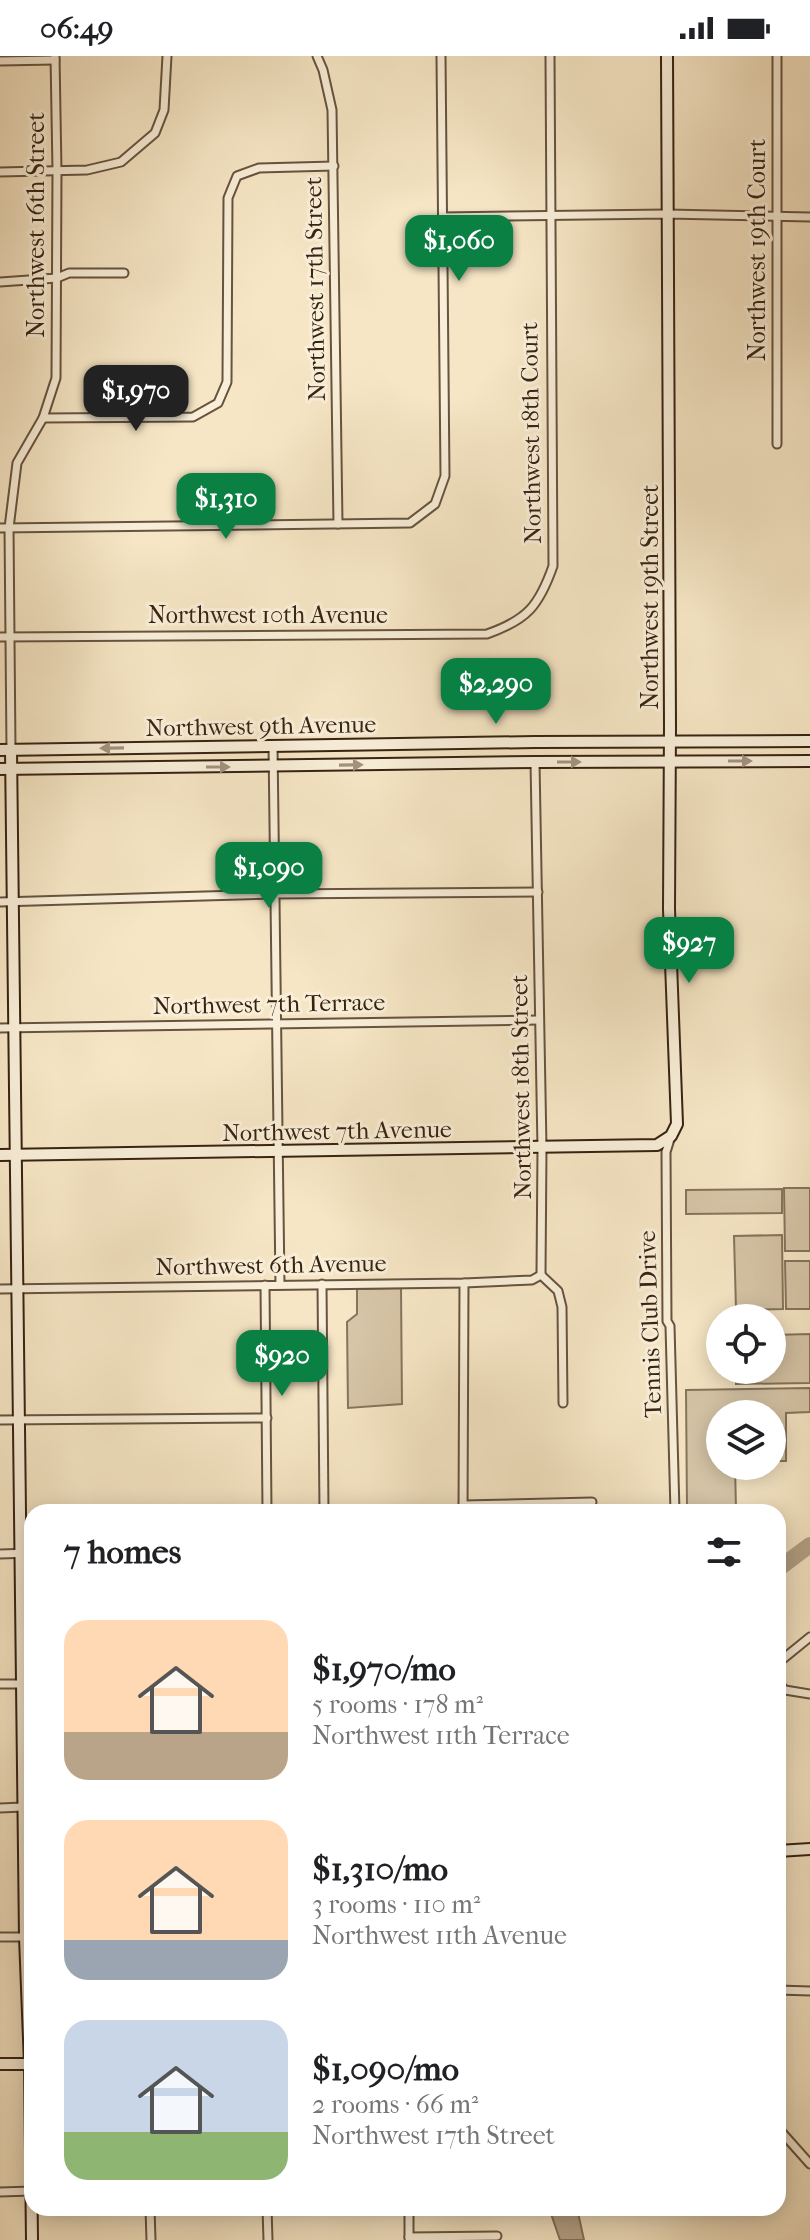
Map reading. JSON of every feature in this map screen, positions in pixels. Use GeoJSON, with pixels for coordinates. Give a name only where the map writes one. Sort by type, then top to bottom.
{"type":"FeatureCollection","features":[{"type":"Feature","properties":{"kind":"street"},"geometry":{"type":"LineString","coordinates":[[0,172],[87,170],[121,162],[155,133],[164,110],[167,56]]}},
{"type":"Feature","properties":{"kind":"street","name":"Northwest 17th Street"},"geometry":{"type":"LineString","coordinates":[[317,56],[332,110],[338,524]]}},
{"type":"Feature","properties":{"kind":"street"},"geometry":{"type":"LineString","coordinates":[[5,528],[410,523],[435,504],[445,476],[441,56]]}},
{"type":"Feature","properties":{"kind":"street","name":"Northwest 18th Court"},"geometry":{"type":"LineString","coordinates":[[530,611],[544,593],[553,566],[550,56]]}},
{"type":"Feature","properties":{"kind":"street","name":"Northwest 19th Street"},"geometry":{"type":"LineString","coordinates":[[667,56],[669,909],[677,1124],[671,1136]]}},
{"type":"Feature","properties":{"kind":"street","name":"Northwest 19th Court"},"geometry":{"type":"LineString","coordinates":[[777,56],[777,444]]}},
{"type":"Feature","properties":{"kind":"street"},"geometry":{"type":"LineString","coordinates":[[0,61],[55,58]]}},
{"type":"Feature","properties":{"kind":"street","name":"Northwest 16th Street"},"geometry":{"type":"LineString","coordinates":[[24,1520],[18,1420],[13,1028],[5,902],[10,637],[5,528],[17,463],[43,418],[56,378],[55,58]]}},
{"type":"Feature","properties":{"kind":"street"},"geometry":{"type":"LineString","coordinates":[[43,418],[193,417],[218,403],[227,382],[228,198],[237,176],[259,168],[334,166]]}},
{"type":"Feature","properties":{"kind":"street"},"geometry":{"type":"LineString","coordinates":[[442,217],[667,214],[810,217]]}},
{"type":"Feature","properties":{"kind":"street"},"geometry":{"type":"LineString","coordinates":[[0,282],[57,278],[69,273],[124,273]]}},
{"type":"Feature","properties":{"kind":"street","name":"Northwest 10th Avenue"},"geometry":{"type":"LineString","coordinates":[[0,637],[487,634],[511,626],[530,611]]}},
{"type":"Feature","properties":{"kind":"street","name":"Northwest 9th Avenue"},"geometry":{"type":"LineString","coordinates":[[6,750],[810,741]]}},
{"type":"Feature","properties":{"kind":"street"},"geometry":{"type":"LineString","coordinates":[[273,746],[280,1285]]}},
{"type":"Feature","properties":{"kind":"street","name":"Northwest 9th Avenue"},"geometry":{"type":"LineString","coordinates":[[6,769],[810,761]]}},
{"type":"Feature","properties":{"kind":"street","name":"Northwest 18th Street"},"geometry":{"type":"LineString","coordinates":[[535,762],[542,1148],[541,1275]]}},
{"type":"Feature","properties":{"kind":"street"},"geometry":{"type":"LineString","coordinates":[[5,902],[273,894],[538,892]]}},
{"type":"Feature","properties":{"kind":"street","name":"Northwest 7th Terrace"},"geometry":{"type":"LineString","coordinates":[[0,1028],[539,1020]]}},
{"type":"Feature","properties":{"kind":"street","name":"Northwest 7th Avenue"},"geometry":{"type":"LineString","coordinates":[[0,1155],[657,1145],[671,1136]]}},
{"type":"Feature","properties":{"kind":"street","name":"Tennis Club Drive"},"geometry":{"type":"LineString","coordinates":[[671,1136],[666,1152],[667,1321],[670,1326],[675,1504]]}},
{"type":"Feature","properties":{"kind":"street"},"geometry":{"type":"LineString","coordinates":[[541,1275],[558,1291],[562,1307],[563,1403]]}},
{"type":"Feature","properties":{"kind":"street","name":"Northwest 6th Avenue"},"geometry":{"type":"LineString","coordinates":[[0,1289],[464,1283],[532,1280],[541,1275]]}},
{"type":"Feature","properties":{"kind":"street"},"geometry":{"type":"LineString","coordinates":[[463,1504],[464,1283]]}},
{"type":"Feature","properties":{"kind":"street"},"geometry":{"type":"LineString","coordinates":[[322,1284],[324,1504]]}},
{"type":"Feature","properties":{"kind":"street"},"geometry":{"type":"LineString","coordinates":[[265,1285],[267,1504]]}},
{"type":"Feature","properties":{"kind":"street"},"geometry":{"type":"LineString","coordinates":[[0,1420],[267,1418]]}},
{"type":"Feature","properties":{"kind":"street"},"geometry":{"type":"LineString","coordinates":[[549,1504],[592,1502]]}},
{"type":"Feature","properties":{"kind":"street"},"geometry":{"type":"LineString","coordinates":[[0,1554],[24,1553]]}},
{"type":"Feature","properties":{"kind":"street"},"geometry":{"type":"LineString","coordinates":[[786,1656],[810,1637]]}},
{"type":"Feature","properties":{"kind":"street","name":"Northwest 16th Street"},"geometry":{"type":"LineString","coordinates":[[24,1673],[24,1714]]}},
{"type":"Feature","properties":{"kind":"street"},"geometry":{"type":"LineString","coordinates":[[0,1684],[22,1684]]}},
{"type":"Feature","properties":{"kind":"street"},"geometry":{"type":"LineString","coordinates":[[786,1690],[810,1694]]}},
{"type":"Feature","properties":{"kind":"street","name":"Northwest 16th Street"},"geometry":{"type":"LineString","coordinates":[[24,1795],[24,1821]]}},
{"type":"Feature","properties":{"kind":"street"},"geometry":{"type":"LineString","coordinates":[[0,1808],[23,1807]]}},
{"type":"Feature","properties":{"kind":"street"},"geometry":{"type":"LineString","coordinates":[[786,1850],[810,1849]]}},
{"type":"Feature","properties":{"kind":"street"},"geometry":{"type":"LineString","coordinates":[[0,1937],[24,1937]]}},
{"type":"Feature","properties":{"kind":"street"},"geometry":{"type":"LineString","coordinates":[[786,1990],[810,1991]]}},
{"type":"Feature","properties":{"kind":"street"},"geometry":{"type":"LineString","coordinates":[[0,2064],[24,2064]]}},
{"type":"Feature","properties":{"kind":"street"},"geometry":{"type":"LineString","coordinates":[[786,2137],[810,2164]]}},
{"type":"Feature","properties":{"kind":"street"},"geometry":{"type":"LineString","coordinates":[[0,2192],[24,2191]]}},
{"type":"Feature","properties":{"kind":"street","name":"Northwest 16th Street"},"geometry":{"type":"LineString","coordinates":[[32,2216],[32,2240]]}},
{"type":"Feature","properties":{"kind":"street"},"geometry":{"type":"LineString","coordinates":[[150,2216],[151,2240]]}},
{"type":"Feature","properties":{"kind":"street"},"geometry":{"type":"LineString","coordinates":[[267,2216],[268,2240]]}},
{"type":"Feature","properties":{"kind":"street"},"geometry":{"type":"LineString","coordinates":[[409,2216],[409,2238],[497,2236]]}},
{"type":"Feature","properties":{"kind":"shaded area"},"geometry":{"type":"Polygon","coordinates":[[[784,1188],[810,1188],[810,1251],[785,1251],[784,1188]]]}},
{"type":"Feature","properties":{"kind":"shaded area"},"geometry":{"type":"Polygon","coordinates":[[[782,1189],[782,1213],[686,1214],[686,1190],[782,1189]]]}},
{"type":"Feature","properties":{"kind":"shaded area"},"geometry":{"type":"Polygon","coordinates":[[[782,1235],[783,1304],[736,1304],[734,1236],[782,1235]]]}},
{"type":"Feature","properties":{"kind":"shaded area"},"geometry":{"type":"Polygon","coordinates":[[[785,1261],[810,1261],[810,1309],[786,1309],[785,1261]]]}},
{"type":"Feature","properties":{"kind":"shaded area"},"geometry":{"type":"Polygon","coordinates":[[[401,1288],[402,1404],[348,1408],[347,1322],[357,1314],[357,1289],[401,1288]]]}},
{"type":"Feature","properties":{"kind":"shaded area"},"geometry":{"type":"Polygon","coordinates":[[[810,1334],[810,1383],[786,1383],[786,1335],[810,1334]]]}},
{"type":"Feature","properties":{"kind":"shaded area"},"geometry":{"type":"Polygon","coordinates":[[[810,1388],[810,1412],[786,1413],[786,1400],[706,1400],[706,1480],[735,1480],[736,1504],[687,1504],[686,1390],[810,1388]]]}},
{"type":"Feature","properties":{"kind":"shaded area"},"geometry":{"type":"Polygon","coordinates":[[[552,2216],[579,2216],[584,2240],[560,2240],[552,2216]]]}},
{"type":"Feature","properties":{"kind":"waterway"},"geometry":{"type":"LineString","coordinates":[[786,1563],[810,1545]]}}]}
